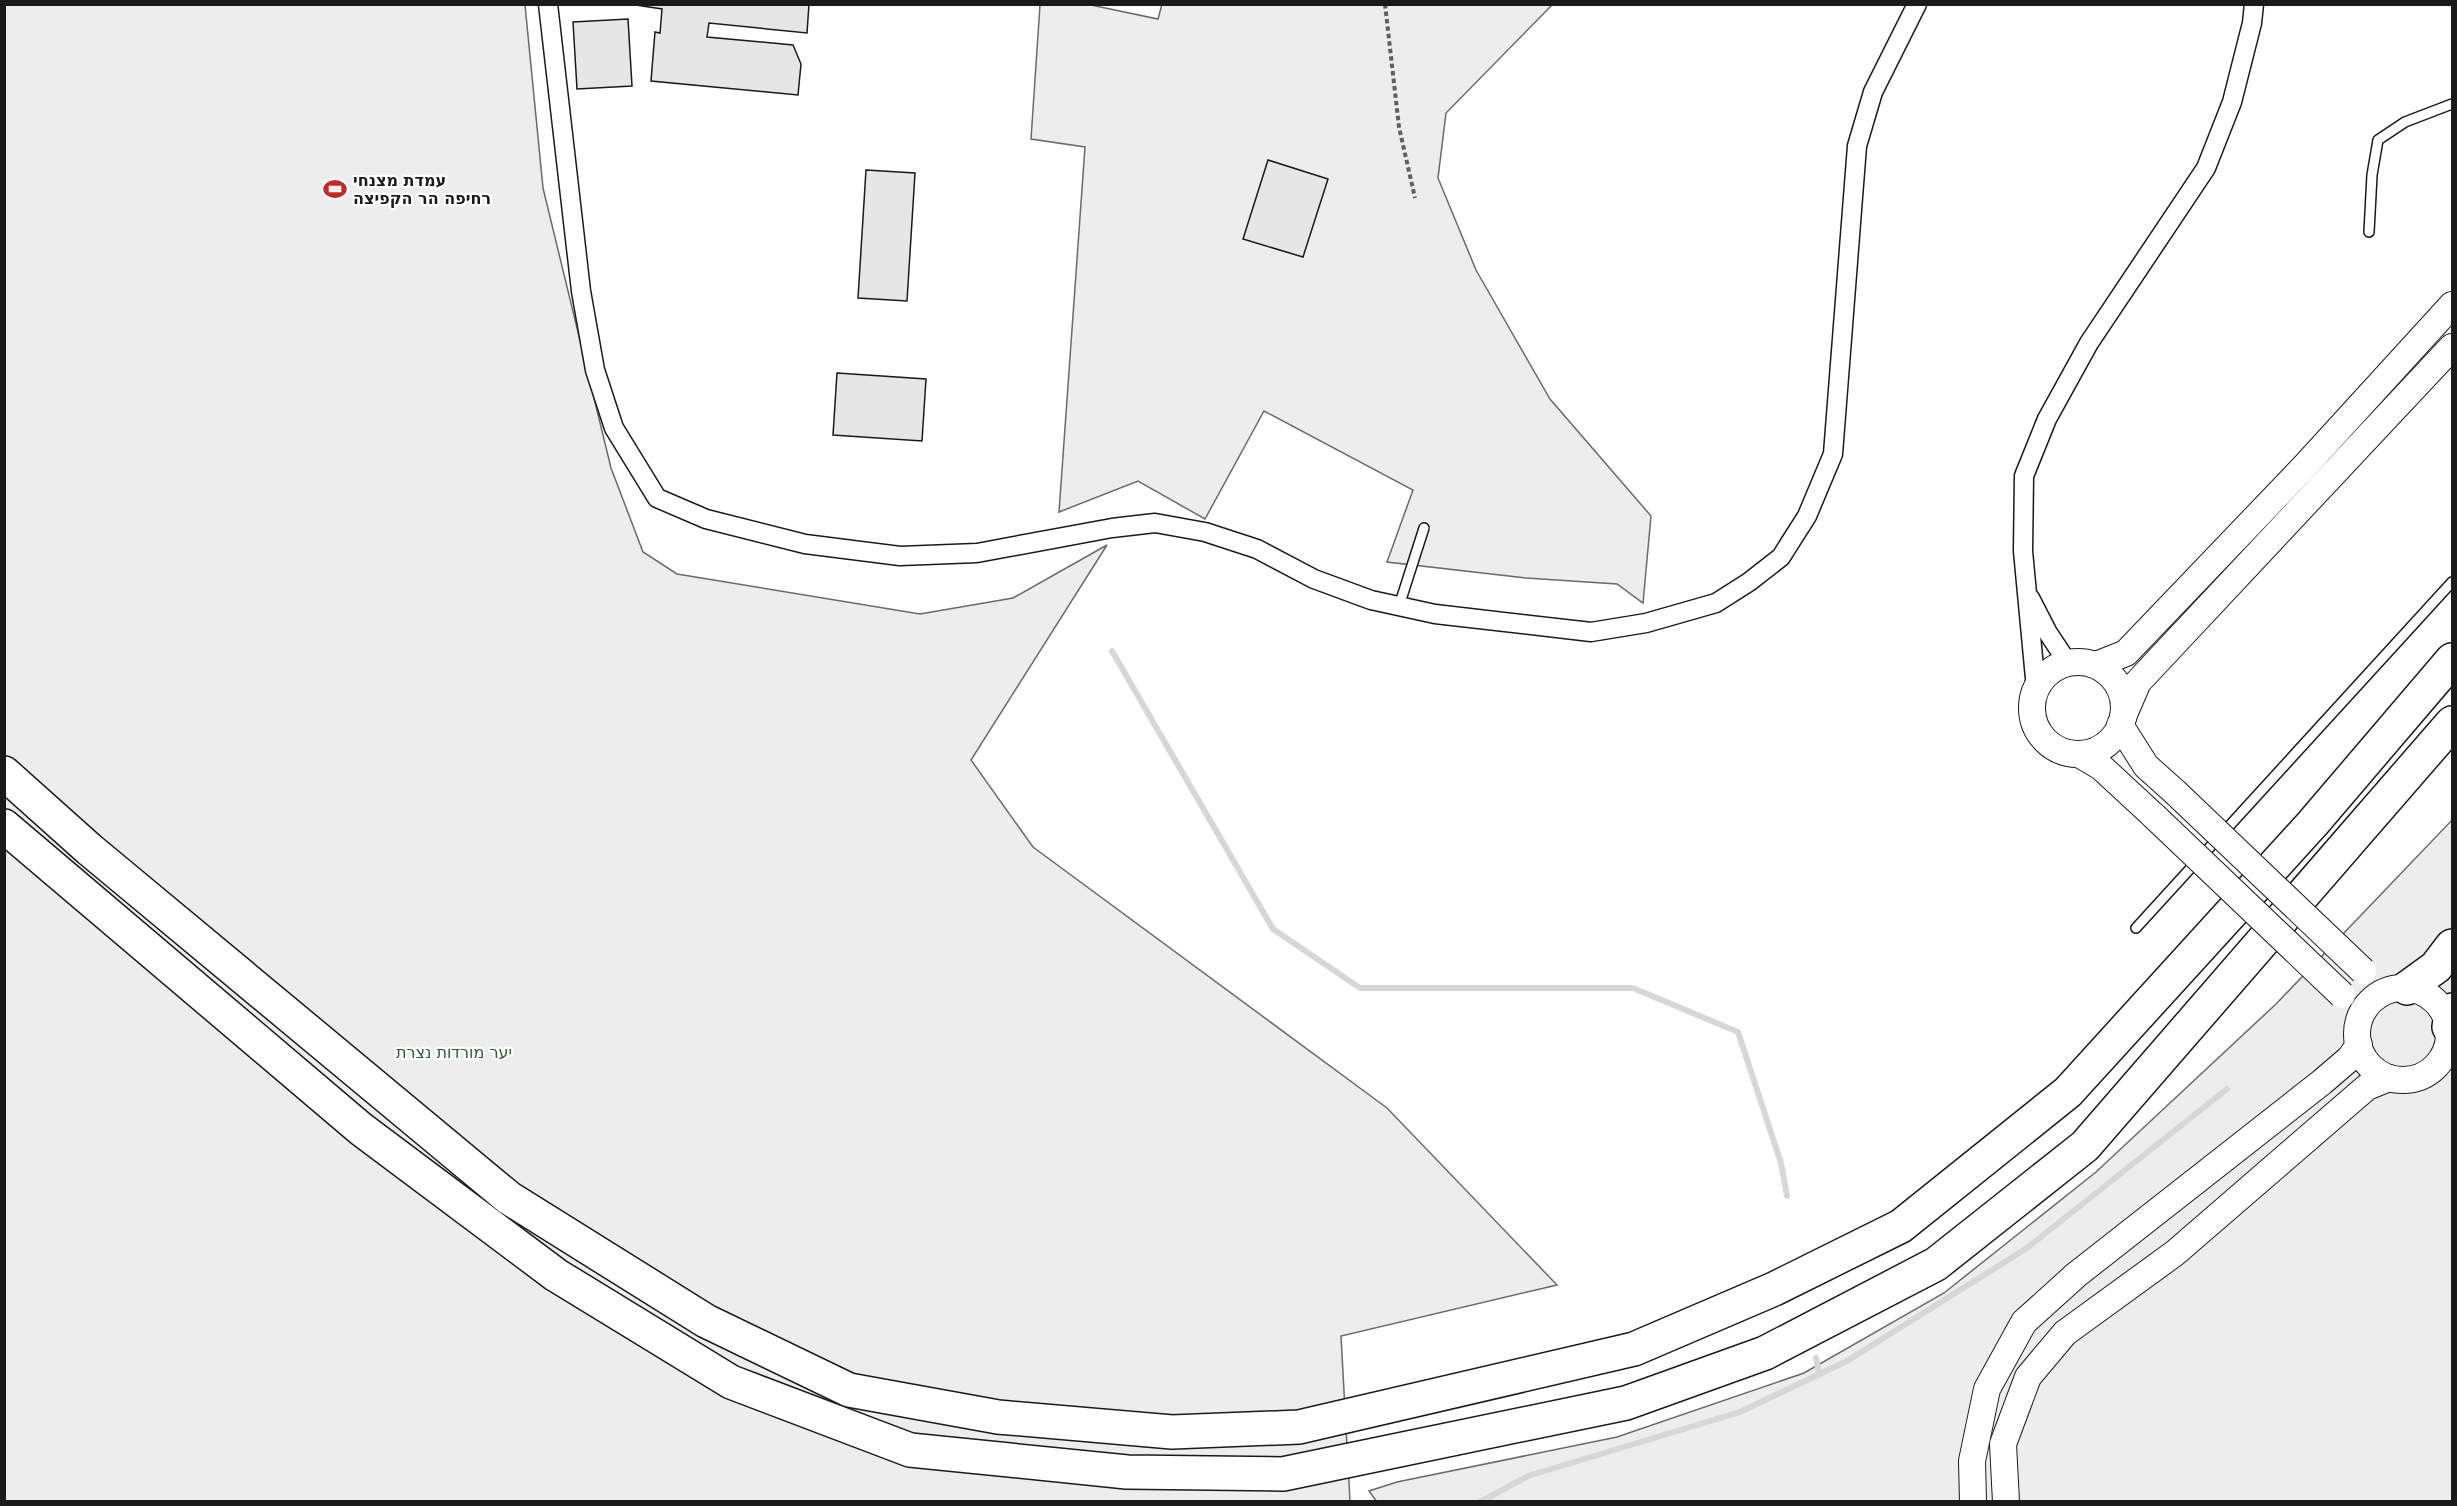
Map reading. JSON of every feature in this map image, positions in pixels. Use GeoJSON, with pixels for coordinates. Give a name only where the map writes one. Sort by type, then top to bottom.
{"type":"FeatureCollection","features":[{"type":"Feature","properties":{"kind":"highway"},"geometry":{"type":"LineString","coordinates":[[4,773],[89,849],[510,1198],[706,1321],[849,1390],[998,1418],[1172,1432],[1299,1427],[1634,1349],[1774,1289],[1901,1226],[2068,1092],[2313,823],[2452,660]]}},
{"type":"Feature","properties":{"kind":"highway"},"geometry":{"type":"LineString","coordinates":[[4,826],[361,1129],[556,1275],[731,1382],[909,1450],[1127,1472],[1283,1474],[1626,1403],[1765,1353],[1936,1264],[2085,1146],[2452,723]]}},
{"type":"Feature","properties":{"kind":"highway"},"geometry":{"type":"LineString","coordinates":[[2400,988],[2436,967],[2452,946]]}},
{"type":"Feature","properties":{"kind":"street"},"geometry":{"type":"LineString","coordinates":[[548,4],[581,291],[595,370],[614,428],[657,498],[706,519],[806,544],[900,556],[977,553],[1112,528],[1155,523],[1205,532],[1257,549],[1314,579],[1371,600],[1435,614],[1591,632],[1646,623],[1716,603],[1749,582],[1781,557],[1807,516],[1833,454],[1857,146],[1873,92],[1917,4]]}},
{"type":"Feature","properties":{"kind":"street"},"geometry":{"type":"LineString","coordinates":[[2036,689],[2026,588],[2024,476],[2047,419],[2089,343],[2164,235],[2206,168],[2232,102],[2252,23],[2254,4]]}},
{"type":"Feature","properties":{"kind":"street"},"geometry":{"type":"LineString","coordinates":[[2096,665],[2126,653],[2305,466],[2452,305]]}},
{"type":"Feature","properties":{"kind":"street"},"geometry":{"type":"LineString","coordinates":[[2079,754],[2094,751],[2107,744],[2122,721],[2138,682],[2452,347]]}},
{"type":"Feature","properties":{"kind":"street"},"geometry":{"type":"LineString","coordinates":[[2026,588],[2048,633],[2068,663]]}},
{"type":"Feature","properties":{"kind":"street"},"geometry":{"type":"LineString","coordinates":[[2082,662],[2096,665],[2108,673],[2118,686],[2124,701],[2122,721],[2146,766],[2376,984],[2421,991],[2433,999],[2451,1018],[2448,1043],[2442,1058],[2432,1070],[2419,1077],[2404,1080],[2389,1078],[2375,1071],[2365,1060],[2351,1010],[2342,995],[2101,767],[2079,754],[2057,748],[2040,734],[2033,720],[2032,704],[2036,689],[2044,677],[2068,663],[2082,662]]}},
{"type":"Feature","properties":{"kind":"street"},"geometry":{"type":"LineString","coordinates":[[1973,1502],[1972,1461],[1987,1389],[2024,1322],[2076,1275],[2350,1058],[2358,1038],[2361,1015],[2368,1003],[2380,994],[2400,988]]}},
{"type":"Feature","properties":{"kind":"street"},"geometry":{"type":"LineString","coordinates":[[2006,1502],[2003,1444],[2028,1377],[2066,1333],[2175,1253],[2367,1087],[2389,1078]]}},
{"type":"Feature","properties":{"kind":"lane"},"geometry":{"type":"LineString","coordinates":[[2369,232],[2372,175],[2378,140],[2405,122],[2452,104]]}},
{"type":"Feature","properties":{"kind":"lane"},"geometry":{"type":"LineString","coordinates":[[1399,606],[1424,528]]}},
{"type":"Feature","properties":{"kind":"lane"},"geometry":{"type":"LineString","coordinates":[[2136,928],[2452,582]]}},
{"type":"Feature","properties":{"kind":"path"},"geometry":{"type":"LineString","coordinates":[[1385,4],[1399,127],[1415,198]]}},
{"type":"Feature","properties":{"kind":"shaded area"},"geometry":{"type":"Polygon","coordinates":[[[1162,4],[1552,5],[1446,113],[1438,178],[1476,270],[1550,399],[1651,516],[1643,603],[1617,584],[1526,578],[1387,562],[1413,490],[1264,411],[1205,519],[1138,481],[1059,512],[1085,147],[1031,139],[1040,5],[1091,5],[1158,19],[1162,4]]]}},
{"type":"Feature","properties":{"kind":"shaded area","name":"יער מורדות נצרת"},"geometry":{"type":"Polygon","coordinates":[[[5,5],[525,5],[543,188],[611,468],[643,552],[677,574],[920,614],[1013,598],[1107,545],[971,760],[1033,847],[1387,1108],[1557,1285],[1341,1336],[1350,1501],[5,1502],[5,5]]]}},
{"type":"Feature","properties":{"kind":"shaded area"},"geometry":{"type":"Polygon","coordinates":[[[2452,820],[2452,1501],[1377,1502],[1369,1491],[1397,1482],[1617,1437],[1804,1373],[1944,1293],[2096,1172],[2276,1004],[2452,820]]]}},
{"type":"Feature","properties":{"kind":"building"},"geometry":{"type":"Polygon","coordinates":[[[629,4],[809,4],[807,33],[709,23],[707,37],[793,45],[801,64],[798,95],[651,81],[655,32],[660,33],[662,9],[629,4]]]}},
{"type":"Feature","properties":{"kind":"building"},"geometry":{"type":"Polygon","coordinates":[[[628,19],[632,86],[577,89],[573,22],[628,19]]]}},
{"type":"Feature","properties":{"kind":"building"},"geometry":{"type":"Polygon","coordinates":[[[1268,160],[1328,179],[1303,257],[1243,239],[1268,160]]]}},
{"type":"Feature","properties":{"kind":"building"},"geometry":{"type":"Polygon","coordinates":[[[866,170],[915,173],[907,301],[858,298],[866,170]]]}},
{"type":"Feature","properties":{"kind":"building"},"geometry":{"type":"Polygon","coordinates":[[[837,373],[926,379],[922,441],[833,435],[837,373]]]}},
{"type":"Feature","properties":{"kind":"waterway"},"geometry":{"type":"LineString","coordinates":[[1112,651],[1273,929],[1360,988],[1633,988],[1738,1032],[1781,1163],[1787,1196]]}},
{"type":"Feature","properties":{"kind":"waterway"},"geometry":{"type":"LineString","coordinates":[[1480,1502],[1528,1476],[1740,1412],[1847,1361],[2027,1248],[2227,1089]]}},
{"type":"Feature","properties":{"kind":"waterway"},"geometry":{"type":"LineString","coordinates":[[1816,1358],[1819,1374]]}},
{"type":"Feature","properties":{"kind":"place","name":"עמדת מצנחי רחיפה הר הקפיצה"},"geometry":{"type":"Point","coordinates":[335,189]}}]}
